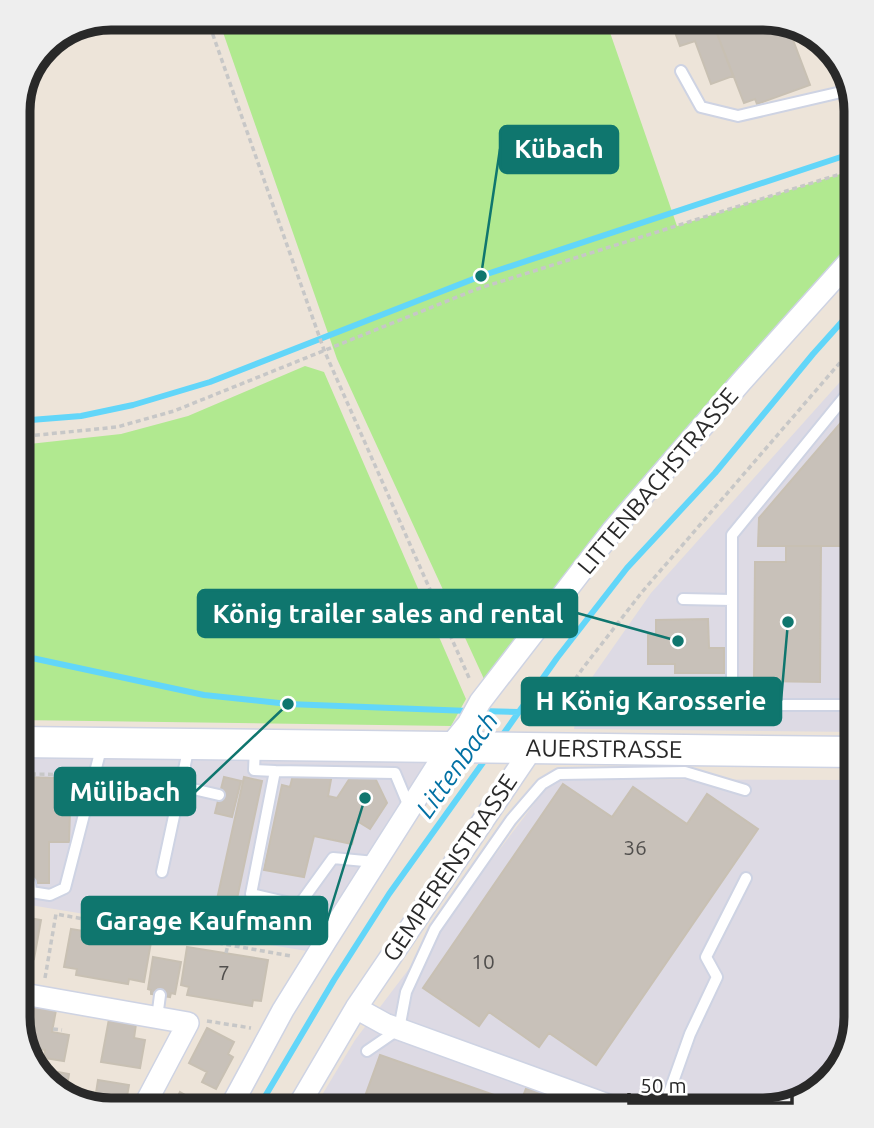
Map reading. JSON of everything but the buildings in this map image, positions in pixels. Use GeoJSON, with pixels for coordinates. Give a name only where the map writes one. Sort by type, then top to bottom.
{"type":"FeatureCollection","features":[{"type":"Feature","properties":{"kind":"main road","name":"AUERSTRASSE"},"geometry":{"type":"LineString","coordinates":[[30,741],[256,744],[464,739],[664,760],[844,752]]}},
{"type":"Feature","properties":{"kind":"street","name":"LITTENBACHSTRASSE"},"geometry":{"type":"LineString","coordinates":[[236,1098],[272,1032],[375,862],[410,809],[464,739],[480,702],[613,530],[844,268]]}},
{"type":"Feature","properties":{"kind":"street","name":"GEMPERENSTRASSE"},"geometry":{"type":"LineString","coordinates":[[303,1098],[356,1008],[522,747]]}},
{"type":"Feature","properties":{"kind":"street"},"geometry":{"type":"LineString","coordinates":[[30,995],[188,1023],[148,1098]]}},
{"type":"Feature","properties":{"kind":"street"},"geometry":{"type":"LineString","coordinates":[[356,1008],[385,1024],[589,1098]]}},
{"type":"Feature","properties":{"kind":"lane"},"geometry":{"type":"LineString","coordinates":[[681,71],[701,107],[737,116],[842,92]]}},
{"type":"Feature","properties":{"kind":"lane"},"geometry":{"type":"LineString","coordinates":[[844,398],[732,535],[732,705],[844,705]]}},
{"type":"Feature","properties":{"kind":"lane"},"geometry":{"type":"LineString","coordinates":[[683,599],[732,600]]}},
{"type":"Feature","properties":{"kind":"lane"},"geometry":{"type":"LineString","coordinates":[[30,883],[31,892],[50,895],[65,888],[102,743]]}},
{"type":"Feature","properties":{"kind":"lane"},"geometry":{"type":"LineString","coordinates":[[162,872],[189,744]]}},
{"type":"Feature","properties":{"kind":"lane"},"geometry":{"type":"LineString","coordinates":[[256,744],[254,770],[395,773],[410,809]]}},
{"type":"Feature","properties":{"kind":"lane"},"geometry":{"type":"LineString","coordinates":[[366,1051],[399,1029],[406,992],[435,929],[511,820],[542,784],[559,774],[664,760],[685,772],[745,790]]}},
{"type":"Feature","properties":{"kind":"lane"},"geometry":{"type":"LineString","coordinates":[[275,771],[251,894],[299,905],[327,939]]}},
{"type":"Feature","properties":{"kind":"lane"},"geometry":{"type":"LineString","coordinates":[[180,786],[219,795]]}},
{"type":"Feature","properties":{"kind":"lane"},"geometry":{"type":"LineString","coordinates":[[299,905],[333,858],[375,862]]}},
{"type":"Feature","properties":{"kind":"lane"},"geometry":{"type":"LineString","coordinates":[[668,1098],[690,1034],[717,977],[706,957],[746,878]]}},
{"type":"Feature","properties":{"kind":"lane"},"geometry":{"type":"LineString","coordinates":[[157,1018],[160,995]]}},
{"type":"Feature","properties":{"kind":"path"},"geometry":{"type":"LineString","coordinates":[[211,30],[324,350],[480,702]]}},
{"type":"Feature","properties":{"kind":"path"},"geometry":{"type":"LineString","coordinates":[[30,436],[117,427],[174,411],[477,289],[844,173]]}},
{"type":"Feature","properties":{"kind":"path"},"geometry":{"type":"LineString","coordinates":[[522,747],[545,733],[550,715],[563,696],[642,592],[844,358]]}},
{"type":"Feature","properties":{"kind":"path"},"geometry":{"type":"LineString","coordinates":[[34,777],[34,774],[94,776]]}},
{"type":"Feature","properties":{"kind":"path"},"geometry":{"type":"LineString","coordinates":[[42,997],[56,914],[314,961]]}},
{"type":"Feature","properties":{"kind":"path"},"geometry":{"type":"LineString","coordinates":[[106,934],[108,923]]}},
{"type":"Feature","properties":{"kind":"path"},"geometry":{"type":"LineString","coordinates":[[226,953],[228,945]]}},
{"type":"Feature","properties":{"kind":"path"},"geometry":{"type":"LineString","coordinates":[[188,1023],[198,1019],[272,1032]]}},
{"type":"Feature","properties":{"kind":"path"},"geometry":{"type":"LineString","coordinates":[[53,1029],[62,1030]]}},
{"type":"Feature","properties":{"kind":"shaded area"},"geometry":{"type":"Polygon","coordinates":[[[844,377],[844,732],[574,729],[579,696],[651,593],[844,377]]]}},
{"type":"Feature","properties":{"kind":"shaded area"},"geometry":{"type":"Polygon","coordinates":[[[30,742],[449,747],[319,953],[30,905],[30,742]]]}},
{"type":"Feature","properties":{"kind":"shaded area"},"geometry":{"type":"Polygon","coordinates":[[[553,779],[844,780],[844,1027],[831,1062],[817,1078],[799,1090],[773,1098],[320,1098],[355,1040],[553,779]]]}},
{"type":"Feature","properties":{"kind":"green space"},"geometry":{"type":"Polygon","coordinates":[[[222,30],[609,30],[677,226],[844,173],[844,255],[712,398],[484,679],[337,359],[222,30]]]}},
{"type":"Feature","properties":{"kind":"green space"},"geometry":{"type":"Polygon","coordinates":[[[305,366],[324,372],[466,699],[451,726],[30,720],[30,444],[121,434],[188,416],[305,366]]]}},
{"type":"Feature","properties":{"kind":"waterway"},"geometry":{"type":"LineString","coordinates":[[30,420],[81,416],[133,405],[210,382],[481,276],[844,156]]}},
{"type":"Feature","properties":{"kind":"waterway","name":"Littenbach"},"geometry":{"type":"LineString","coordinates":[[499,740],[557,658],[627,568],[715,473],[844,319]]}},
{"type":"Feature","properties":{"kind":"waterway"},"geometry":{"type":"LineString","coordinates":[[30,658],[204,695],[288,704],[469,711]]}},
{"type":"Feature","properties":{"kind":"waterway"},"geometry":{"type":"LineString","coordinates":[[480,711],[519,712]]}},
{"type":"Feature","properties":{"kind":"waterway","name":"Littenbach"},"geometry":{"type":"LineString","coordinates":[[264,1098],[389,894],[487,757]]}},
{"type":"Feature","properties":{"kind":"place","name":"Kübach"},"geometry":{"type":"Point","coordinates":[481,276]}},
{"type":"Feature","properties":{"kind":"place","name":"H König Karosserie"},"geometry":{"type":"Point","coordinates":[788,622]}},
{"type":"Feature","properties":{"kind":"place","name":"König trailer sales and rental"},"geometry":{"type":"Point","coordinates":[678,641]}},
{"type":"Feature","properties":{"kind":"place","name":"Mülibach"},"geometry":{"type":"Point","coordinates":[288,704]}},
{"type":"Feature","properties":{"kind":"place","name":"Garage Kaufmann"},"geometry":{"type":"Point","coordinates":[365,798]}}]}
